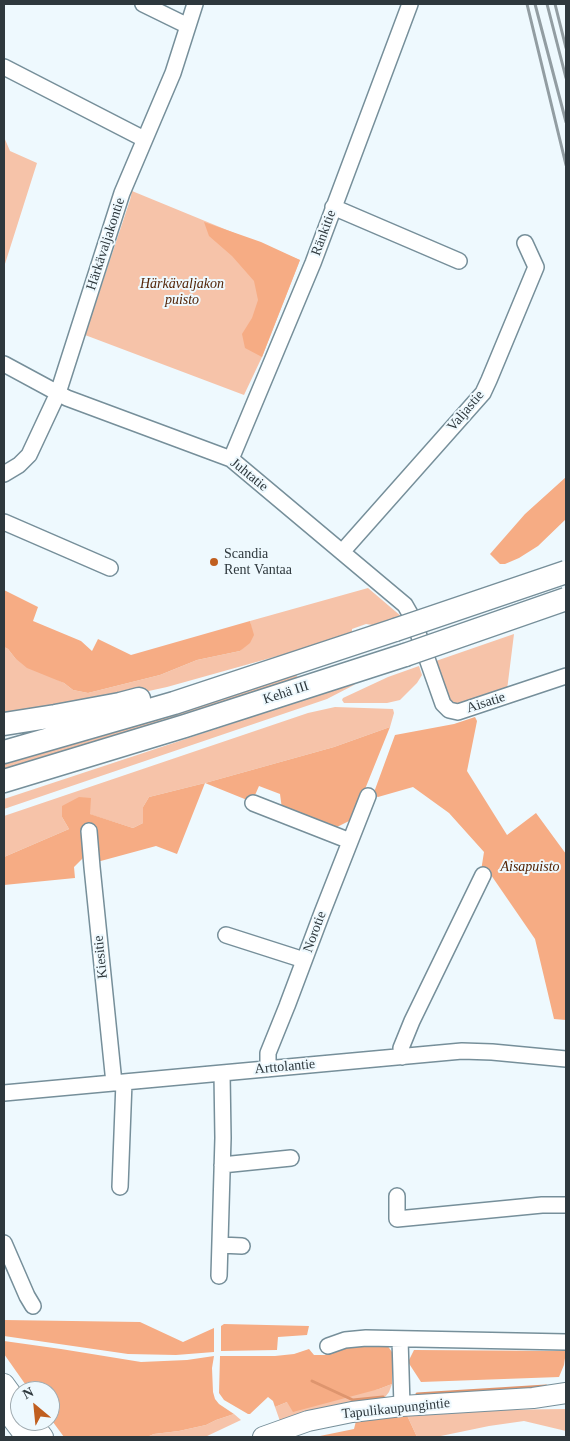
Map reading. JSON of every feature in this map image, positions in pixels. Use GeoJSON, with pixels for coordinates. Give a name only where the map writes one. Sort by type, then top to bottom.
{"type":"FeatureCollection","features":[{"type":"Feature","properties":{"kind":"highway","name":"Kehä III"},"geometry":{"type":"LineString","coordinates":[[4,752],[174,704],[566,572]]}},
{"type":"Feature","properties":{"kind":"highway","name":"Kehä III"},"geometry":{"type":"LineString","coordinates":[[4,781],[405,655],[566,600]]}},
{"type":"Feature","properties":{"kind":"highway"},"geometry":{"type":"LineString","coordinates":[[4,724],[120,704],[189,686],[233,684]]}},
{"type":"Feature","properties":{"kind":"highway"},"geometry":{"type":"LineString","coordinates":[[4,792],[60,764]]}},
{"type":"Feature","properties":{"kind":"main road","name":"Tapulikaupungintie"},"geometry":{"type":"LineString","coordinates":[[263,1437],[308,1421],[352,1412],[402,1406],[533,1398],[566,1392]]}},
{"type":"Feature","properties":{"kind":"main road","name":"Tapulikaupungintie"},"geometry":{"type":"LineString","coordinates":[[533,1398],[566,1402]]}},
{"type":"Feature","properties":{"kind":"main road"},"geometry":{"type":"LineString","coordinates":[[4,1408],[26,1437]]}},
{"type":"Feature","properties":{"kind":"street"},"geometry":{"type":"LineString","coordinates":[[143,4],[188,26]]}},
{"type":"Feature","properties":{"kind":"street","name":"Härkävaljakontie"},"geometry":{"type":"LineString","coordinates":[[4,474],[19,465],[29,455],[58,393],[122,193],[173,73],[195,4]]}},
{"type":"Feature","properties":{"kind":"street","name":"Ränkitie"},"geometry":{"type":"LineString","coordinates":[[231,459],[313,263],[410,4]]}},
{"type":"Feature","properties":{"kind":"street"},"geometry":{"type":"LineString","coordinates":[[4,67],[144,139]]}},
{"type":"Feature","properties":{"kind":"street"},"geometry":{"type":"LineString","coordinates":[[334,207],[459,261]]}},
{"type":"Feature","properties":{"kind":"street","name":"Valjastie"},"geometry":{"type":"LineString","coordinates":[[342,552],[483,393],[536,267],[525,244]]}},
{"type":"Feature","properties":{"kind":"street","name":"Juhtatie"},"geometry":{"type":"LineString","coordinates":[[4,364],[67,398],[231,459],[405,605],[409,612]]}},
{"type":"Feature","properties":{"kind":"street"},"geometry":{"type":"LineString","coordinates":[[4,522],[110,568]]}},
{"type":"Feature","properties":{"kind":"street","name":"Aisatie"},"geometry":{"type":"LineString","coordinates":[[409,612],[433,674],[442,704],[449,710],[458,712],[566,676]]}},
{"type":"Feature","properties":{"kind":"street","name":"Norotie"},"geometry":{"type":"LineString","coordinates":[[268,1069],[268,1053],[368,796]]}},
{"type":"Feature","properties":{"kind":"street"},"geometry":{"type":"LineString","coordinates":[[253,802],[350,841]]}},
{"type":"Feature","properties":{"kind":"street","name":"Kiesitie"},"geometry":{"type":"LineString","coordinates":[[89,831],[119,1082],[120,1187]]}},
{"type":"Feature","properties":{"kind":"street"},"geometry":{"type":"LineString","coordinates":[[402,1057],[401,1048],[409,1028],[483,875]]}},
{"type":"Feature","properties":{"kind":"street"},"geometry":{"type":"LineString","coordinates":[[226,935],[304,960]]}},
{"type":"Feature","properties":{"kind":"street","name":"Arttolantie"},"geometry":{"type":"LineString","coordinates":[[4,1093],[462,1052],[492,1052],[566,1059]]}},
{"type":"Feature","properties":{"kind":"street"},"geometry":{"type":"LineString","coordinates":[[219,1276],[222,1073]]}},
{"type":"Feature","properties":{"kind":"street"},"geometry":{"type":"LineString","coordinates":[[222,1165],[291,1158]]}},
{"type":"Feature","properties":{"kind":"street"},"geometry":{"type":"LineString","coordinates":[[397,1196],[397,1219],[542,1205],[566,1205]]}},
{"type":"Feature","properties":{"kind":"street"},"geometry":{"type":"LineString","coordinates":[[4,1244],[33,1306]]}},
{"type":"Feature","properties":{"kind":"street"},"geometry":{"type":"LineString","coordinates":[[220,1245],[242,1246]]}},
{"type":"Feature","properties":{"kind":"street"},"geometry":{"type":"LineString","coordinates":[[328,1346],[356,1338],[566,1342]]}},
{"type":"Feature","properties":{"kind":"street"},"geometry":{"type":"LineString","coordinates":[[400,1339],[402,1406]]}},
{"type":"Feature","properties":{"kind":"green space"},"geometry":{"type":"Polygon","coordinates":[[[4,137],[10,151],[37,163],[4,267],[4,137]]]}},
{"type":"Feature","properties":{"kind":"green space","name":"Härkävaljakon puisto"},"geometry":{"type":"Polygon","coordinates":[[[132,191],[300,260],[262,357],[244,395],[85,335],[132,191]]]}},
{"type":"Feature","properties":{"kind":"green space"},"geometry":{"type":"Polygon","coordinates":[[[204,222],[261,242],[300,260],[262,357],[245,348],[242,334],[252,318],[258,300],[254,281],[232,256],[209,236],[204,222]]]}},
{"type":"Feature","properties":{"kind":"green space"},"geometry":{"type":"Polygon","coordinates":[[[566,477],[566,519],[538,546],[519,558],[505,564],[500,564],[490,554],[525,514],[566,477]]]}},
{"type":"Feature","properties":{"kind":"green space"},"geometry":{"type":"Polygon","coordinates":[[[368,588],[402,617],[379,626],[366,624],[352,629],[352,635],[167,687],[89,704],[4,717],[4,647],[15,658],[64,683],[73,690],[88,693],[160,675],[197,660],[240,651],[253,636],[250,621],[368,588]]]}},
{"type":"Feature","properties":{"kind":"green space"},"geometry":{"type":"Polygon","coordinates":[[[4,590],[38,607],[33,621],[81,641],[92,651],[98,639],[131,655],[250,621],[254,635],[250,643],[240,651],[197,660],[160,675],[88,693],[73,690],[64,683],[27,668],[4,647],[4,590]]]}},
{"type":"Feature","properties":{"kind":"green space"},"geometry":{"type":"Polygon","coordinates":[[[514,634],[507,690],[462,704],[450,702],[433,662],[514,634]]]}},
{"type":"Feature","properties":{"kind":"green space"},"geometry":{"type":"Polygon","coordinates":[[[419,666],[422,675],[417,683],[400,700],[387,703],[344,703],[342,700],[388,677],[419,666]]]}},
{"type":"Feature","properties":{"kind":"green space"},"geometry":{"type":"Polygon","coordinates":[[[296,674],[296,679],[102,741],[4,769],[4,762],[296,674]]]}},
{"type":"Feature","properties":{"kind":"green space"},"geometry":{"type":"Polygon","coordinates":[[[357,681],[354,685],[327,699],[4,809],[4,799],[231,724],[328,689],[336,690],[357,681]]]}},
{"type":"Feature","properties":{"kind":"green space"},"geometry":{"type":"Polygon","coordinates":[[[335,707],[393,709],[394,713],[390,727],[334,747],[149,797],[143,807],[143,823],[133,828],[89,814],[62,817],[69,829],[4,857],[4,816],[308,713],[335,707]]]}},
{"type":"Feature","properties":{"kind":"green space","name":"Aisapuisto"},"geometry":{"type":"Polygon","coordinates":[[[475,717],[477,721],[467,771],[507,835],[536,813],[566,854],[566,1020],[554,1019],[535,939],[491,875],[481,871],[484,852],[449,813],[413,787],[378,797],[373,795],[395,735],[454,724],[475,717]]]}},
{"type":"Feature","properties":{"kind":"green space"},"geometry":{"type":"Polygon","coordinates":[[[390,727],[357,809],[351,820],[337,827],[328,826],[282,809],[280,794],[259,786],[252,802],[205,783],[334,747],[390,727]]]}},
{"type":"Feature","properties":{"kind":"green space"},"geometry":{"type":"Polygon","coordinates":[[[205,783],[177,854],[156,846],[97,862],[96,851],[98,841],[95,828],[89,852],[74,867],[75,878],[4,885],[4,857],[69,829],[62,817],[62,806],[79,797],[91,798],[90,814],[133,828],[143,823],[143,807],[149,797],[205,783]]]}},
{"type":"Feature","properties":{"kind":"green space"},"geometry":{"type":"Polygon","coordinates":[[[4,1320],[140,1322],[183,1342],[214,1328],[214,1352],[176,1355],[128,1354],[4,1336],[4,1320]]]}},
{"type":"Feature","properties":{"kind":"green space"},"geometry":{"type":"Polygon","coordinates":[[[224,1324],[309,1326],[307,1335],[278,1337],[277,1350],[221,1351],[221,1326],[224,1324]]]}},
{"type":"Feature","properties":{"kind":"green space"},"geometry":{"type":"Polygon","coordinates":[[[4,1341],[141,1362],[187,1360],[214,1356],[212,1368],[215,1399],[234,1414],[206,1425],[154,1434],[147,1437],[64,1437],[60,1431],[60,1381],[23,1381],[4,1354],[4,1341]]]}},
{"type":"Feature","properties":{"kind":"green space"},"geometry":{"type":"Polygon","coordinates":[[[348,1345],[387,1345],[392,1352],[392,1384],[293,1412],[287,1402],[275,1407],[273,1401],[268,1397],[248,1414],[224,1400],[219,1393],[220,1356],[275,1356],[294,1354],[309,1349],[314,1355],[325,1355],[331,1350],[348,1345]]]}},
{"type":"Feature","properties":{"kind":"green space"},"geometry":{"type":"Polygon","coordinates":[[[414,1350],[566,1351],[564,1365],[559,1377],[421,1382],[408,1362],[414,1350]]]}},
{"type":"Feature","properties":{"kind":"green space"},"geometry":{"type":"Polygon","coordinates":[[[392,1384],[382,1401],[281,1424],[275,1407],[287,1402],[379,1389],[392,1384]]]}},
{"type":"Feature","properties":{"kind":"green space"},"geometry":{"type":"Polygon","coordinates":[[[566,1409],[566,1431],[524,1421],[436,1437],[417,1437],[405,1411],[566,1409]]]}},
{"type":"Feature","properties":{"kind":"green space"},"geometry":{"type":"Polygon","coordinates":[[[405,1411],[417,1437],[315,1437],[354,1429],[356,1421],[405,1411]]]}},
{"type":"Feature","properties":{"kind":"green space"},"geometry":{"type":"Polygon","coordinates":[[[234,1414],[241,1420],[205,1437],[147,1437],[154,1434],[206,1425],[234,1414]]]}},
{"type":"Feature","properties":{"kind":"waterway"},"geometry":{"type":"LineString","coordinates":[[312,1381],[353,1400],[383,1397]]}},
{"type":"Feature","properties":{"kind":"waterway"},"geometry":{"type":"LineString","coordinates":[[417,1394],[546,1386]]}},
{"type":"Feature","properties":{"kind":"railway"},"geometry":{"type":"LineString","coordinates":[[527,4],[566,165]]}},
{"type":"Feature","properties":{"kind":"railway"},"geometry":{"type":"LineString","coordinates":[[535,4],[566,122]]}},
{"type":"Feature","properties":{"kind":"railway"},"geometry":{"type":"LineString","coordinates":[[547,4],[566,78]]}},
{"type":"Feature","properties":{"kind":"railway"},"geometry":{"type":"LineString","coordinates":[[555,4],[566,48]]}},
{"type":"Feature","properties":{"kind":"place","name":"Scandia Rent Vantaa"},"geometry":{"type":"Point","coordinates":[214,562]}}]}
